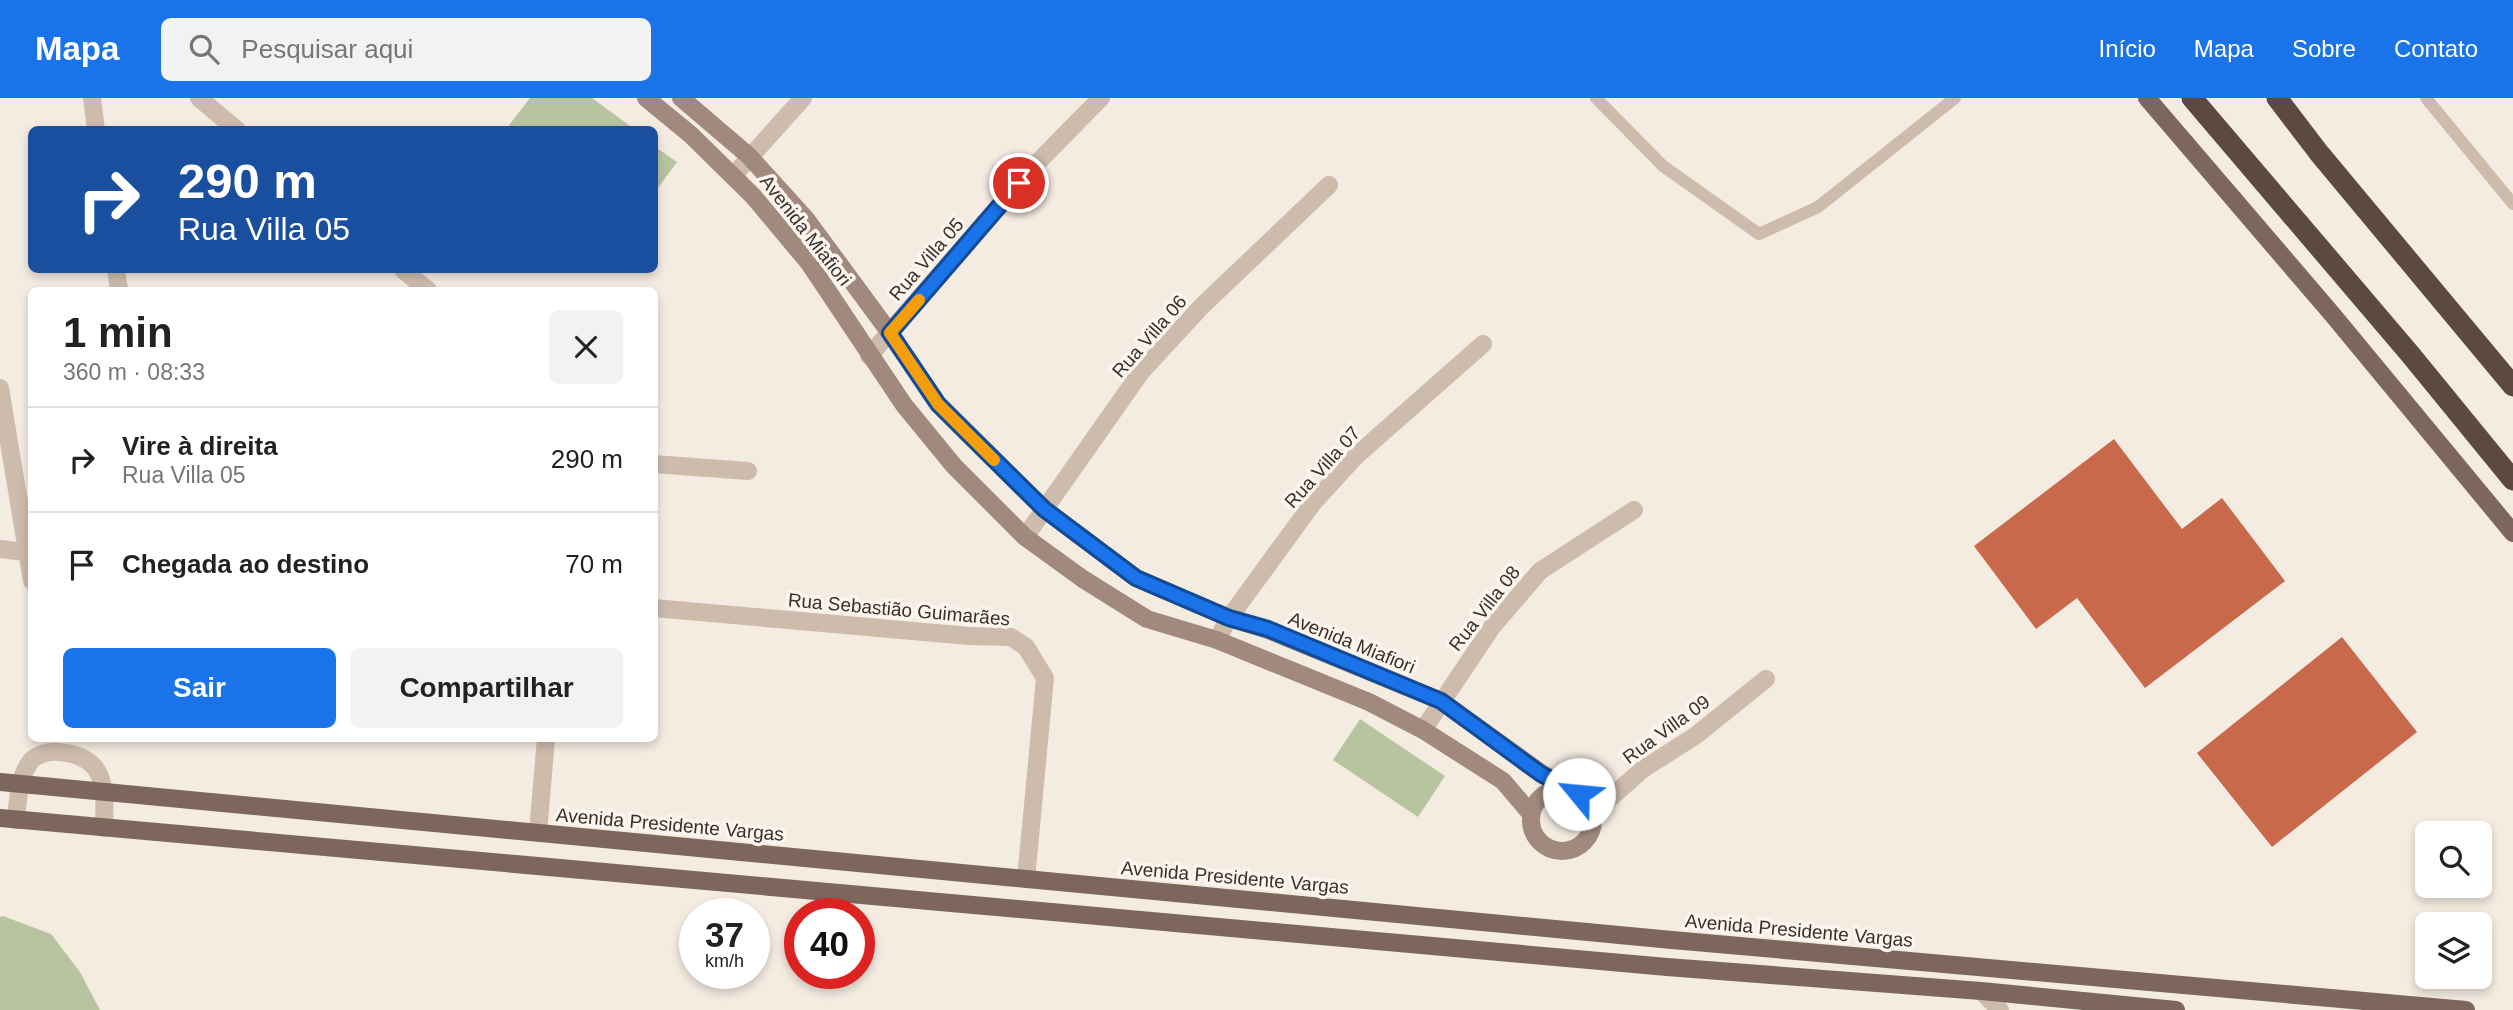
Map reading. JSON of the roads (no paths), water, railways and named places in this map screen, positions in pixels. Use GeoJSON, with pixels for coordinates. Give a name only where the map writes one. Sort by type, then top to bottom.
{"type":"FeatureCollection","features":[{"type":"Feature","properties":{"kind":"highway"},"geometry":{"type":"LineString","coordinates":[[2192,98],[2410,354],[2513,480]]}},
{"type":"Feature","properties":{"kind":"highway"},"geometry":{"type":"LineString","coordinates":[[2277,98],[2319,153],[2513,386]]}},
{"type":"Feature","properties":{"kind":"highway"},"geometry":{"type":"LineString","coordinates":[[2287,98],[2295,120]]}},
{"type":"Feature","properties":{"kind":"main road"},"geometry":{"type":"LineString","coordinates":[[2147,98],[2341,324],[2513,533]]}},
{"type":"Feature","properties":{"kind":"main road","name":"Avenida Presidente Vargas"},"geometry":{"type":"LineString","coordinates":[[0,782],[1368,911],[2466,1010]]}},
{"type":"Feature","properties":{"kind":"main road"},"geometry":{"type":"LineString","coordinates":[[8,819],[2176,1010]]}},
{"type":"Feature","properties":{"kind":"main road"},"geometry":{"type":"LineString","coordinates":[[1365,940],[1368,911]]}},
{"type":"Feature","properties":{"kind":"street"},"geometry":{"type":"LineString","coordinates":[[92,98],[96,126]]}},
{"type":"Feature","properties":{"kind":"street"},"geometry":{"type":"LineString","coordinates":[[199,98],[232,126]]}},
{"type":"Feature","properties":{"kind":"street","name":"Avenida Miafiori"},"geometry":{"type":"LineString","coordinates":[[646,98],[734,175],[809,263],[904,405],[954,466],[1025,537],[1083,579],[1147,619],[1217,640],[1369,702],[1423,730],[1503,781],[1531,814]]}},
{"type":"Feature","properties":{"kind":"street","name":"Avenida Miafiori"},"geometry":{"type":"LineString","coordinates":[[681,98],[749,156],[806,219],[890,333],[938,404],[1044,509],[1136,578],[1229,618],[1268,629],[1441,701],[1541,774],[1568,789]]}},
{"type":"Feature","properties":{"kind":"street"},"geometry":{"type":"LineString","coordinates":[[734,175],[803,98]]}},
{"type":"Feature","properties":{"kind":"street","name":"Rua Villa 05"},"geometry":{"type":"LineString","coordinates":[[869,356],[1034,166],[1101,98]]}},
{"type":"Feature","properties":{"kind":"street","name":"Rua Villa 06"},"geometry":{"type":"LineString","coordinates":[[1025,537],[1141,372],[1202,306],[1329,185]]}},
{"type":"Feature","properties":{"kind":"street"},"geometry":{"type":"LineString","coordinates":[[407,273],[424,287]]}},
{"type":"Feature","properties":{"kind":"street","name":"Rua Villa 07"},"geometry":{"type":"LineString","coordinates":[[1217,640],[1229,618],[1313,503],[1356,456],[1483,344]]}},
{"type":"Feature","properties":{"kind":"street"},"geometry":{"type":"LineString","coordinates":[[0,388],[28,547]]}},
{"type":"Feature","properties":{"kind":"street"},"geometry":{"type":"LineString","coordinates":[[658,464],[748,471]]}},
{"type":"Feature","properties":{"kind":"street","name":"Rua Villa 08"},"geometry":{"type":"LineString","coordinates":[[1423,730],[1492,627],[1540,571],[1634,510]]}},
{"type":"Feature","properties":{"kind":"street"},"geometry":{"type":"LineString","coordinates":[[0,549],[28,553]]}},
{"type":"Feature","properties":{"kind":"street","name":"Rua Sebastião Guimarães"},"geometry":{"type":"LineString","coordinates":[[658,608],[969,636],[1011,636],[1026,647],[1045,678],[1026,879]]}},
{"type":"Feature","properties":{"kind":"street","name":"Rua Villa 09"},"geometry":{"type":"LineString","coordinates":[[1592,814],[1643,769],[1695,736],[1766,679]]}},
{"type":"Feature","properties":{"kind":"street"},"geometry":{"type":"LineString","coordinates":[[538,833],[546,742]]}},
{"type":"Feature","properties":{"kind":"street"},"geometry":{"type":"LineString","coordinates":[[8,819],[31,761],[60,745],[90,762],[98,770],[105,792],[104,828]]}},
{"type":"Feature","properties":{"kind":"street"},"geometry":{"type":"LineString","coordinates":[[1556,789],[1568,789],[1579,794],[1588,803],[1592,814],[1592,826],[1587,838],[1579,846],[1567,851],[1555,851],[1544,846],[1531,826],[1531,814],[1536,803],[1544,794],[1556,789]]}},
{"type":"Feature","properties":{"kind":"street"},"geometry":{"type":"LineString","coordinates":[[1981,991],[2000,1010]]}},
{"type":"Feature","properties":{"kind":"lane"},"geometry":{"type":"LineString","coordinates":[[1596,98],[1663,166],[1759,233],[1818,207],[1955,98]]}},
{"type":"Feature","properties":{"kind":"lane"},"geometry":{"type":"LineString","coordinates":[[2426,98],[2513,204]]}}]}
